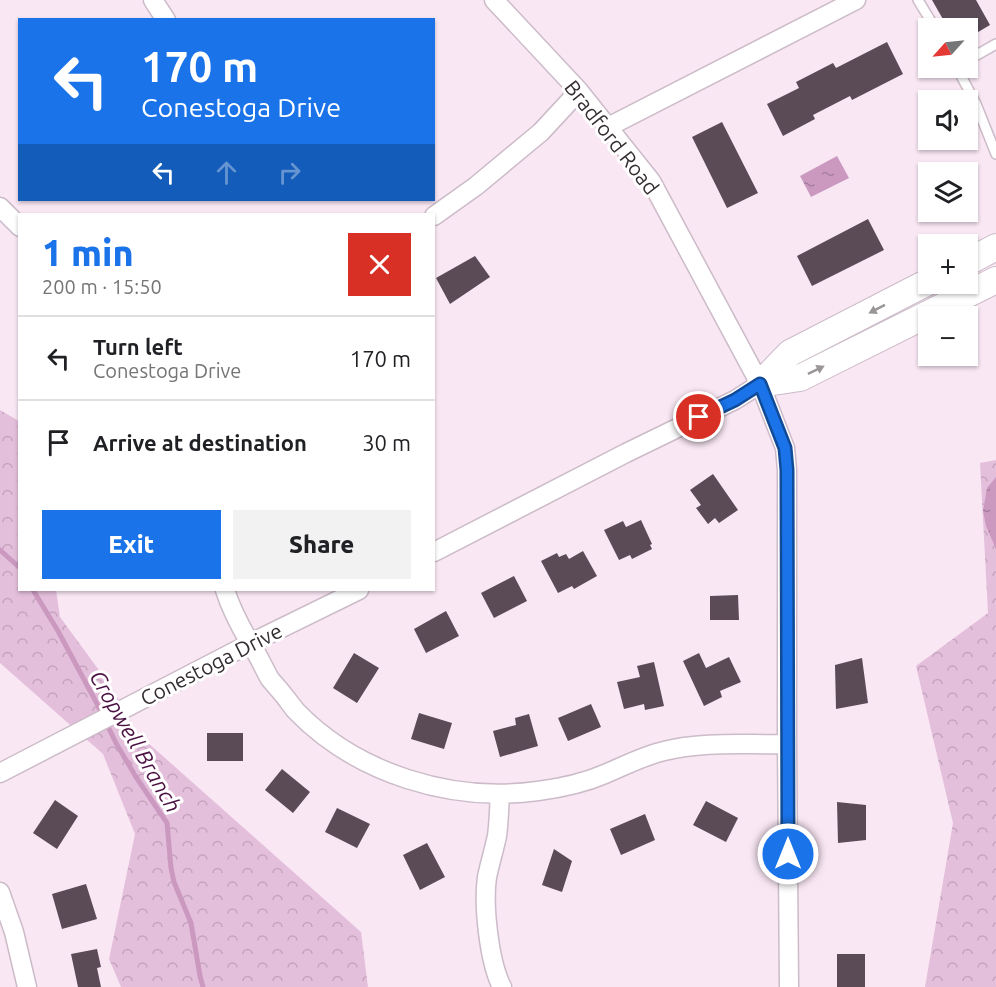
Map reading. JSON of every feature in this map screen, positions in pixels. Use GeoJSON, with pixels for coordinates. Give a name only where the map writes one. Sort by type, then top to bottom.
{"type":"FeatureCollection","features":[{"type":"Feature","properties":{"kind":"street"},"geometry":{"type":"LineString","coordinates":[[153,0],[165,18]]}},
{"type":"Feature","properties":{"kind":"street","name":"Bradford Road"},"geometry":{"type":"LineString","coordinates":[[494,0],[579,91],[651,181],[760,384],[785,448],[787,470],[786,744],[789,987]]}},
{"type":"Feature","properties":{"kind":"street"},"geometry":{"type":"LineString","coordinates":[[608,127],[856,0]]}},
{"type":"Feature","properties":{"kind":"street"},"geometry":{"type":"LineString","coordinates":[[435,215],[476,186],[541,132],[579,91]]}},
{"type":"Feature","properties":{"kind":"street"},"geometry":{"type":"LineString","coordinates":[[0,207],[18,225]]}},
{"type":"Feature","properties":{"kind":"street"},"geometry":{"type":"LineString","coordinates":[[978,257],[996,247]]}},
{"type":"Feature","properties":{"kind":"street"},"geometry":{"type":"LineString","coordinates":[[760,384],[800,378],[996,280]]}},
{"type":"Feature","properties":{"kind":"street"},"geometry":{"type":"LineString","coordinates":[[435,551],[626,453],[735,400],[760,384],[790,353],[918,287]]}},
{"type":"Feature","properties":{"kind":"street"},"geometry":{"type":"LineString","coordinates":[[225,591],[244,634],[270,678],[288,702],[305,719],[336,744],[372,765],[441,788],[500,794],[537,791],[581,783],[643,758],[683,747],[786,744]]}},
{"type":"Feature","properties":{"kind":"street","name":"Conestoga Drive"},"geometry":{"type":"LineString","coordinates":[[0,772],[357,591]]}},
{"type":"Feature","properties":{"kind":"street"},"geometry":{"type":"LineString","coordinates":[[500,794],[497,834],[487,878],[486,901],[491,952],[497,978],[502,987]]}},
{"type":"Feature","properties":{"kind":"street"},"geometry":{"type":"LineString","coordinates":[[0,892],[14,932],[27,987]]}},
{"type":"Feature","properties":{"kind":"lane"},"geometry":{"type":"LineString","coordinates":[[918,0],[929,18]]}},
{"type":"Feature","properties":{"kind":"lane"},"geometry":{"type":"LineString","coordinates":[[978,54],[996,44]]}},
{"type":"Feature","properties":{"kind":"lane"},"geometry":{"type":"LineString","coordinates":[[962,78],[976,104],[996,154]]}},
{"type":"Feature","properties":{"kind":"green space"},"geometry":{"type":"Polygon","coordinates":[[[0,410],[18,420],[18,591],[56,591],[60,617],[112,688],[138,734],[361,932],[368,987],[121,987],[109,959],[135,834],[103,754],[0,663],[0,410]]]}},
{"type":"Feature","properties":{"kind":"green space"},"geometry":{"type":"Polygon","coordinates":[[[996,460],[996,987],[925,987],[953,823],[916,666],[988,613],[980,463],[996,460]]]}},
{"type":"Feature","properties":{"kind":"water"},"geometry":{"type":"Polygon","coordinates":[[[837,156],[849,178],[811,197],[800,176],[837,156]]]}},
{"type":"Feature","properties":{"kind":"water"},"geometry":{"type":"Polygon","coordinates":[[[996,477],[996,549],[986,526],[983,511],[987,488],[996,477]]]}},
{"type":"Feature","properties":{"kind":"building"},"geometry":{"type":"Polygon","coordinates":[[[932,0],[976,0],[990,25],[978,32],[978,18],[942,18],[932,0]]]}},
{"type":"Feature","properties":{"kind":"building"},"geometry":{"type":"Polygon","coordinates":[[[887,42],[903,74],[852,100],[850,96],[813,115],[815,119],[783,136],[767,104],[799,88],[796,82],[833,63],[836,68],[887,42]]]}},
{"type":"Feature","properties":{"kind":"building"},"geometry":{"type":"Polygon","coordinates":[[[722,122],[758,193],[727,208],[692,137],[722,122]]]}},
{"type":"Feature","properties":{"kind":"building"},"geometry":{"type":"Polygon","coordinates":[[[868,219],[884,250],[812,286],[797,256],[868,219]]]}},
{"type":"Feature","properties":{"kind":"building"},"geometry":{"type":"Polygon","coordinates":[[[475,256],[490,277],[450,304],[436,278],[475,256]]]}},
{"type":"Feature","properties":{"kind":"building"},"geometry":{"type":"Polygon","coordinates":[[[713,474],[738,510],[719,523],[715,518],[708,524],[696,508],[701,505],[690,490],[713,474]]]}},
{"type":"Feature","properties":{"kind":"building"},"geometry":{"type":"Polygon","coordinates":[[[641,520],[652,549],[632,559],[630,555],[619,560],[604,530],[623,521],[626,527],[641,520]]]}},
{"type":"Feature","properties":{"kind":"building"},"geometry":{"type":"Polygon","coordinates":[[[583,551],[597,576],[574,589],[572,586],[558,593],[541,561],[557,553],[559,557],[566,554],[569,559],[583,551]]]}},
{"type":"Feature","properties":{"kind":"building"},"geometry":{"type":"Polygon","coordinates":[[[514,576],[527,601],[494,618],[481,593],[514,576]]]}},
{"type":"Feature","properties":{"kind":"building"},"geometry":{"type":"Polygon","coordinates":[[[738,595],[739,620],[710,620],[710,596],[738,595]]]}},
{"type":"Feature","properties":{"kind":"building"},"geometry":{"type":"Polygon","coordinates":[[[446,611],[459,636],[426,653],[414,629],[446,611]]]}},
{"type":"Feature","properties":{"kind":"building"},"geometry":{"type":"Polygon","coordinates":[[[354,653],[379,668],[357,703],[333,688],[354,653]]]}},
{"type":"Feature","properties":{"kind":"building"},"geometry":{"type":"Polygon","coordinates":[[[699,653],[706,668],[729,657],[741,682],[720,691],[722,697],[704,706],[683,661],[699,653]]]}},
{"type":"Feature","properties":{"kind":"building"},"geometry":{"type":"Polygon","coordinates":[[[862,658],[868,703],[836,709],[835,665],[862,658]]]}},
{"type":"Feature","properties":{"kind":"building"},"geometry":{"type":"Polygon","coordinates":[[[654,662],[664,706],[645,710],[644,704],[624,709],[617,682],[640,677],[637,666],[654,662]]]}},
{"type":"Feature","properties":{"kind":"building"},"geometry":{"type":"Polygon","coordinates":[[[591,704],[601,727],[568,741],[558,718],[591,704]]]}},
{"type":"Feature","properties":{"kind":"building"},"geometry":{"type":"Polygon","coordinates":[[[419,713],[452,723],[444,749],[411,739],[419,713]]]}},
{"type":"Feature","properties":{"kind":"building"},"geometry":{"type":"Polygon","coordinates":[[[529,714],[538,746],[500,757],[493,731],[516,725],[515,718],[529,714]]]}},
{"type":"Feature","properties":{"kind":"building"},"geometry":{"type":"Polygon","coordinates":[[[207,733],[243,733],[243,761],[207,761],[207,733]]]}},
{"type":"Feature","properties":{"kind":"building"},"geometry":{"type":"Polygon","coordinates":[[[282,769],[310,792],[293,813],[265,790],[282,769]]]}},
{"type":"Feature","properties":{"kind":"building"},"geometry":{"type":"Polygon","coordinates":[[[55,800],[78,816],[57,849],[33,833],[55,800]]]}},
{"type":"Feature","properties":{"kind":"building"},"geometry":{"type":"Polygon","coordinates":[[[706,801],[738,818],[726,842],[693,825],[706,801]]]}},
{"type":"Feature","properties":{"kind":"building"},"geometry":{"type":"Polygon","coordinates":[[[837,802],[866,805],[866,840],[838,843],[837,802]]]}},
{"type":"Feature","properties":{"kind":"building"},"geometry":{"type":"Polygon","coordinates":[[[337,808],[370,824],[357,848],[325,832],[337,808]]]}},
{"type":"Feature","properties":{"kind":"building"},"geometry":{"type":"Polygon","coordinates":[[[645,814],[655,840],[621,855],[610,829],[645,814]]]}},
{"type":"Feature","properties":{"kind":"building"},"geometry":{"type":"Polygon","coordinates":[[[427,843],[445,877],[420,890],[403,855],[427,843]]]}},
{"type":"Feature","properties":{"kind":"building"},"geometry":{"type":"Polygon","coordinates":[[[554,849],[572,861],[562,892],[542,885],[554,849]]]}},
{"type":"Feature","properties":{"kind":"building"},"geometry":{"type":"Polygon","coordinates":[[[86,884],[97,919],[62,929],[52,894],[86,884]]]}},
{"type":"Feature","properties":{"kind":"building"},"geometry":{"type":"Polygon","coordinates":[[[97,949],[101,967],[97,968],[101,987],[78,987],[71,954],[97,949]]]}},
{"type":"Feature","properties":{"kind":"building"},"geometry":{"type":"Polygon","coordinates":[[[837,954],[865,954],[865,987],[837,987],[837,954]]]}},
{"type":"Feature","properties":{"kind":"waterway","name":"Cropwell Branch"},"geometry":{"type":"LineString","coordinates":[[0,550],[18,566]]}},
{"type":"Feature","properties":{"kind":"waterway","name":"Cropwell Branch"},"geometry":{"type":"LineString","coordinates":[[34,591],[58,631],[116,743],[167,823],[174,882],[191,923],[203,987]]}},
{"type":"Feature","properties":{"kind":"route"},"geometry":{"type":"LineString","coordinates":[[699,417],[735,400],[760,384],[785,448],[787,470],[788,854]]}}]}
